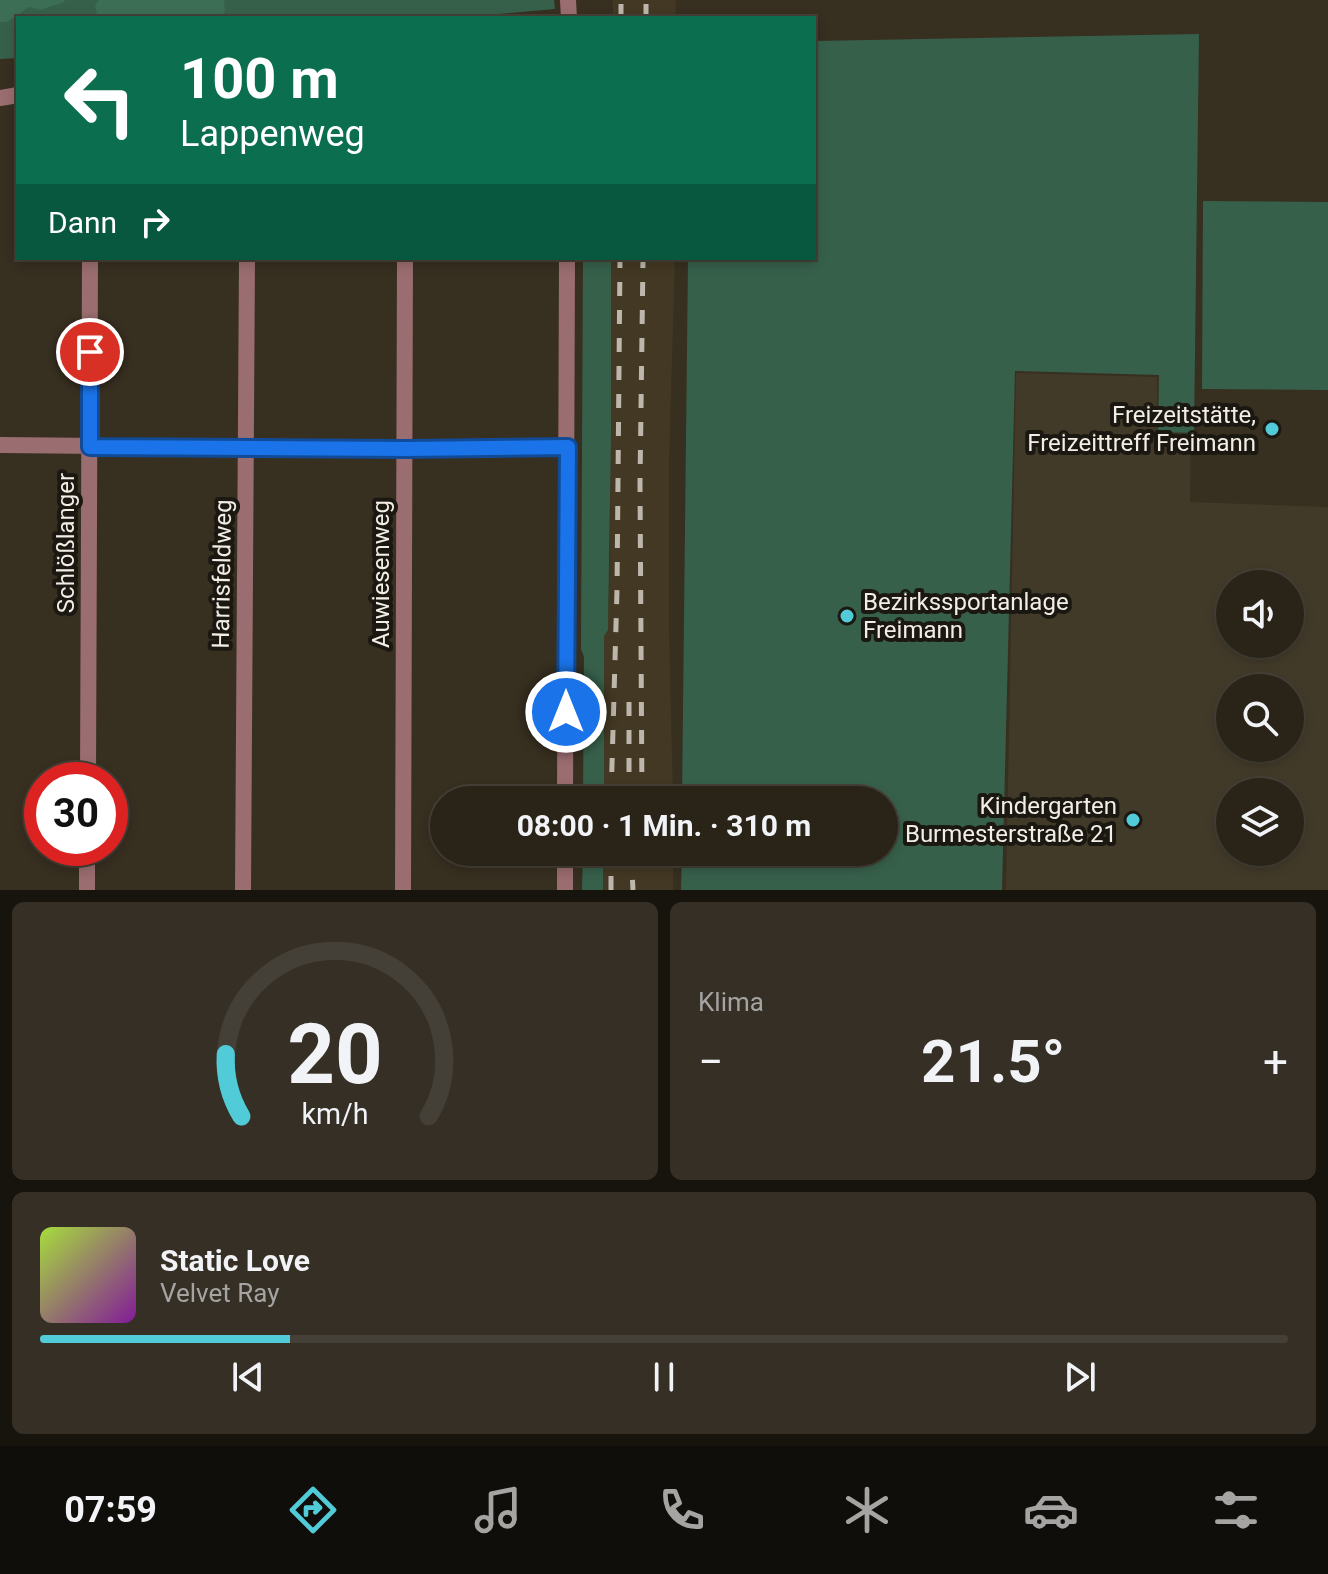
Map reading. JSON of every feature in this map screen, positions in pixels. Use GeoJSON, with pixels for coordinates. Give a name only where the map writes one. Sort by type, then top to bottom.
{"type":"FeatureCollection","features":[{"type":"Feature","properties":{"kind":"street","name":"Schlößlanger"},"geometry":{"type":"LineString","coordinates":[[88,762],[90,260]]}},
{"type":"Feature","properties":{"kind":"street","name":"Harrisfeldweg"},"geometry":{"type":"LineString","coordinates":[[243,890],[247,260]]}},
{"type":"Feature","properties":{"kind":"street","name":"Auwiesenweg"},"geometry":{"type":"LineString","coordinates":[[403,890],[405,260]]}},
{"type":"Feature","properties":{"kind":"street"},"geometry":{"type":"LineString","coordinates":[[565,786],[567,260]]}},
{"type":"Feature","properties":{"kind":"street"},"geometry":{"type":"LineString","coordinates":[[0,445],[406,449],[568,447]]}},
{"type":"Feature","properties":{"kind":"street"},"geometry":{"type":"LineString","coordinates":[[87,866],[87,890]]}},
{"type":"Feature","properties":{"kind":"street"},"geometry":{"type":"LineString","coordinates":[[565,866],[565,890]]}},
{"type":"Feature","properties":{"kind":"shaded area"},"geometry":{"type":"Polygon","coordinates":[[[613,0],[676,0],[675,16],[613,16],[613,0]]]}},
{"type":"Feature","properties":{"kind":"shaded area"},"geometry":{"type":"Polygon","coordinates":[[[611,260],[675,260],[669,463],[673,786],[604,786],[604,636],[608,630],[611,260]]]}},
{"type":"Feature","properties":{"kind":"shaded area"},"geometry":{"type":"Polygon","coordinates":[[[1016,373],[1157,377],[1157,435],[1191,435],[1190,502],[1328,507],[1328,890],[1006,890],[1016,373]]]}},
{"type":"Feature","properties":{"kind":"shaded area"},"geometry":{"type":"Polygon","coordinates":[[[603,866],[673,866],[673,890],[603,890],[603,866]]]}},
{"type":"Feature","properties":{"kind":"green space"},"geometry":{"type":"Polygon","coordinates":[[[0,0],[554,0],[555,9],[477,16],[16,16],[16,58],[0,59],[0,0]]]}},
{"type":"Feature","properties":{"kind":"green space"},"geometry":{"type":"Polygon","coordinates":[[[0,0],[65,2],[40,10],[29,7],[7,22],[0,22],[0,0]]]}},
{"type":"Feature","properties":{"kind":"green space"},"geometry":{"type":"Polygon","coordinates":[[[99,0],[224,0],[225,13],[211,16],[91,16],[97,13],[95,6],[99,0]]]}},
{"type":"Feature","properties":{"kind":"green space","name":"Bezirkssportanlage Freimann"},"geometry":{"type":"Polygon","coordinates":[[[1199,34],[1194,433],[1158,432],[1159,375],[1015,371],[1002,890],[681,890],[682,866],[898,866],[898,786],[682,786],[688,260],[816,260],[816,41],[1199,34]]]}},
{"type":"Feature","properties":{"kind":"green space"},"geometry":{"type":"Polygon","coordinates":[[[1203,201],[1328,202],[1328,390],[1202,389],[1203,201]]]}},
{"type":"Feature","properties":{"kind":"green space"},"geometry":{"type":"Polygon","coordinates":[[[583,260],[611,260],[604,786],[583,786],[584,657],[581,649],[583,260]]]}},
{"type":"Feature","properties":{"kind":"green space"},"geometry":{"type":"Polygon","coordinates":[[[583,866],[603,866],[603,890],[582,890],[583,866]]]}},
{"type":"Feature","properties":{"kind":"railway"},"geometry":{"type":"LineString","coordinates":[[621,0],[621,16]]}},
{"type":"Feature","properties":{"kind":"railway"},"geometry":{"type":"LineString","coordinates":[[646,0],[646,16]]}},
{"type":"Feature","properties":{"kind":"railway"},"geometry":{"type":"LineString","coordinates":[[611,786],[617,590],[620,260]]}},
{"type":"Feature","properties":{"kind":"railway"},"geometry":{"type":"LineString","coordinates":[[642,786],[640,483],[643,260]]}},
{"type":"Feature","properties":{"kind":"railway"},"geometry":{"type":"LineString","coordinates":[[629,691],[629,786]]}},
{"type":"Feature","properties":{"kind":"railway"},"geometry":{"type":"LineString","coordinates":[[611,866],[611,890]]}},
{"type":"Feature","properties":{"kind":"railway"},"geometry":{"type":"LineString","coordinates":[[632,866],[633,890]]}},
{"type":"Feature","properties":{"kind":"place","name":"Freizeitstätte, Freizeittreff Freimann"},"geometry":{"type":"Point","coordinates":[1272,429]}},
{"type":"Feature","properties":{"kind":"place","name":"Bezirkssportanlage Freimann"},"geometry":{"type":"Point","coordinates":[847,616]}},
{"type":"Feature","properties":{"kind":"place","name":"Kindergarten Burmesterstraße 21"},"geometry":{"type":"Point","coordinates":[1133,820]}},
{"type":"Feature","properties":{"kind":"route"},"geometry":{"type":"LineString","coordinates":[[90,352],[90,447],[568,447],[566,712]]}}]}
